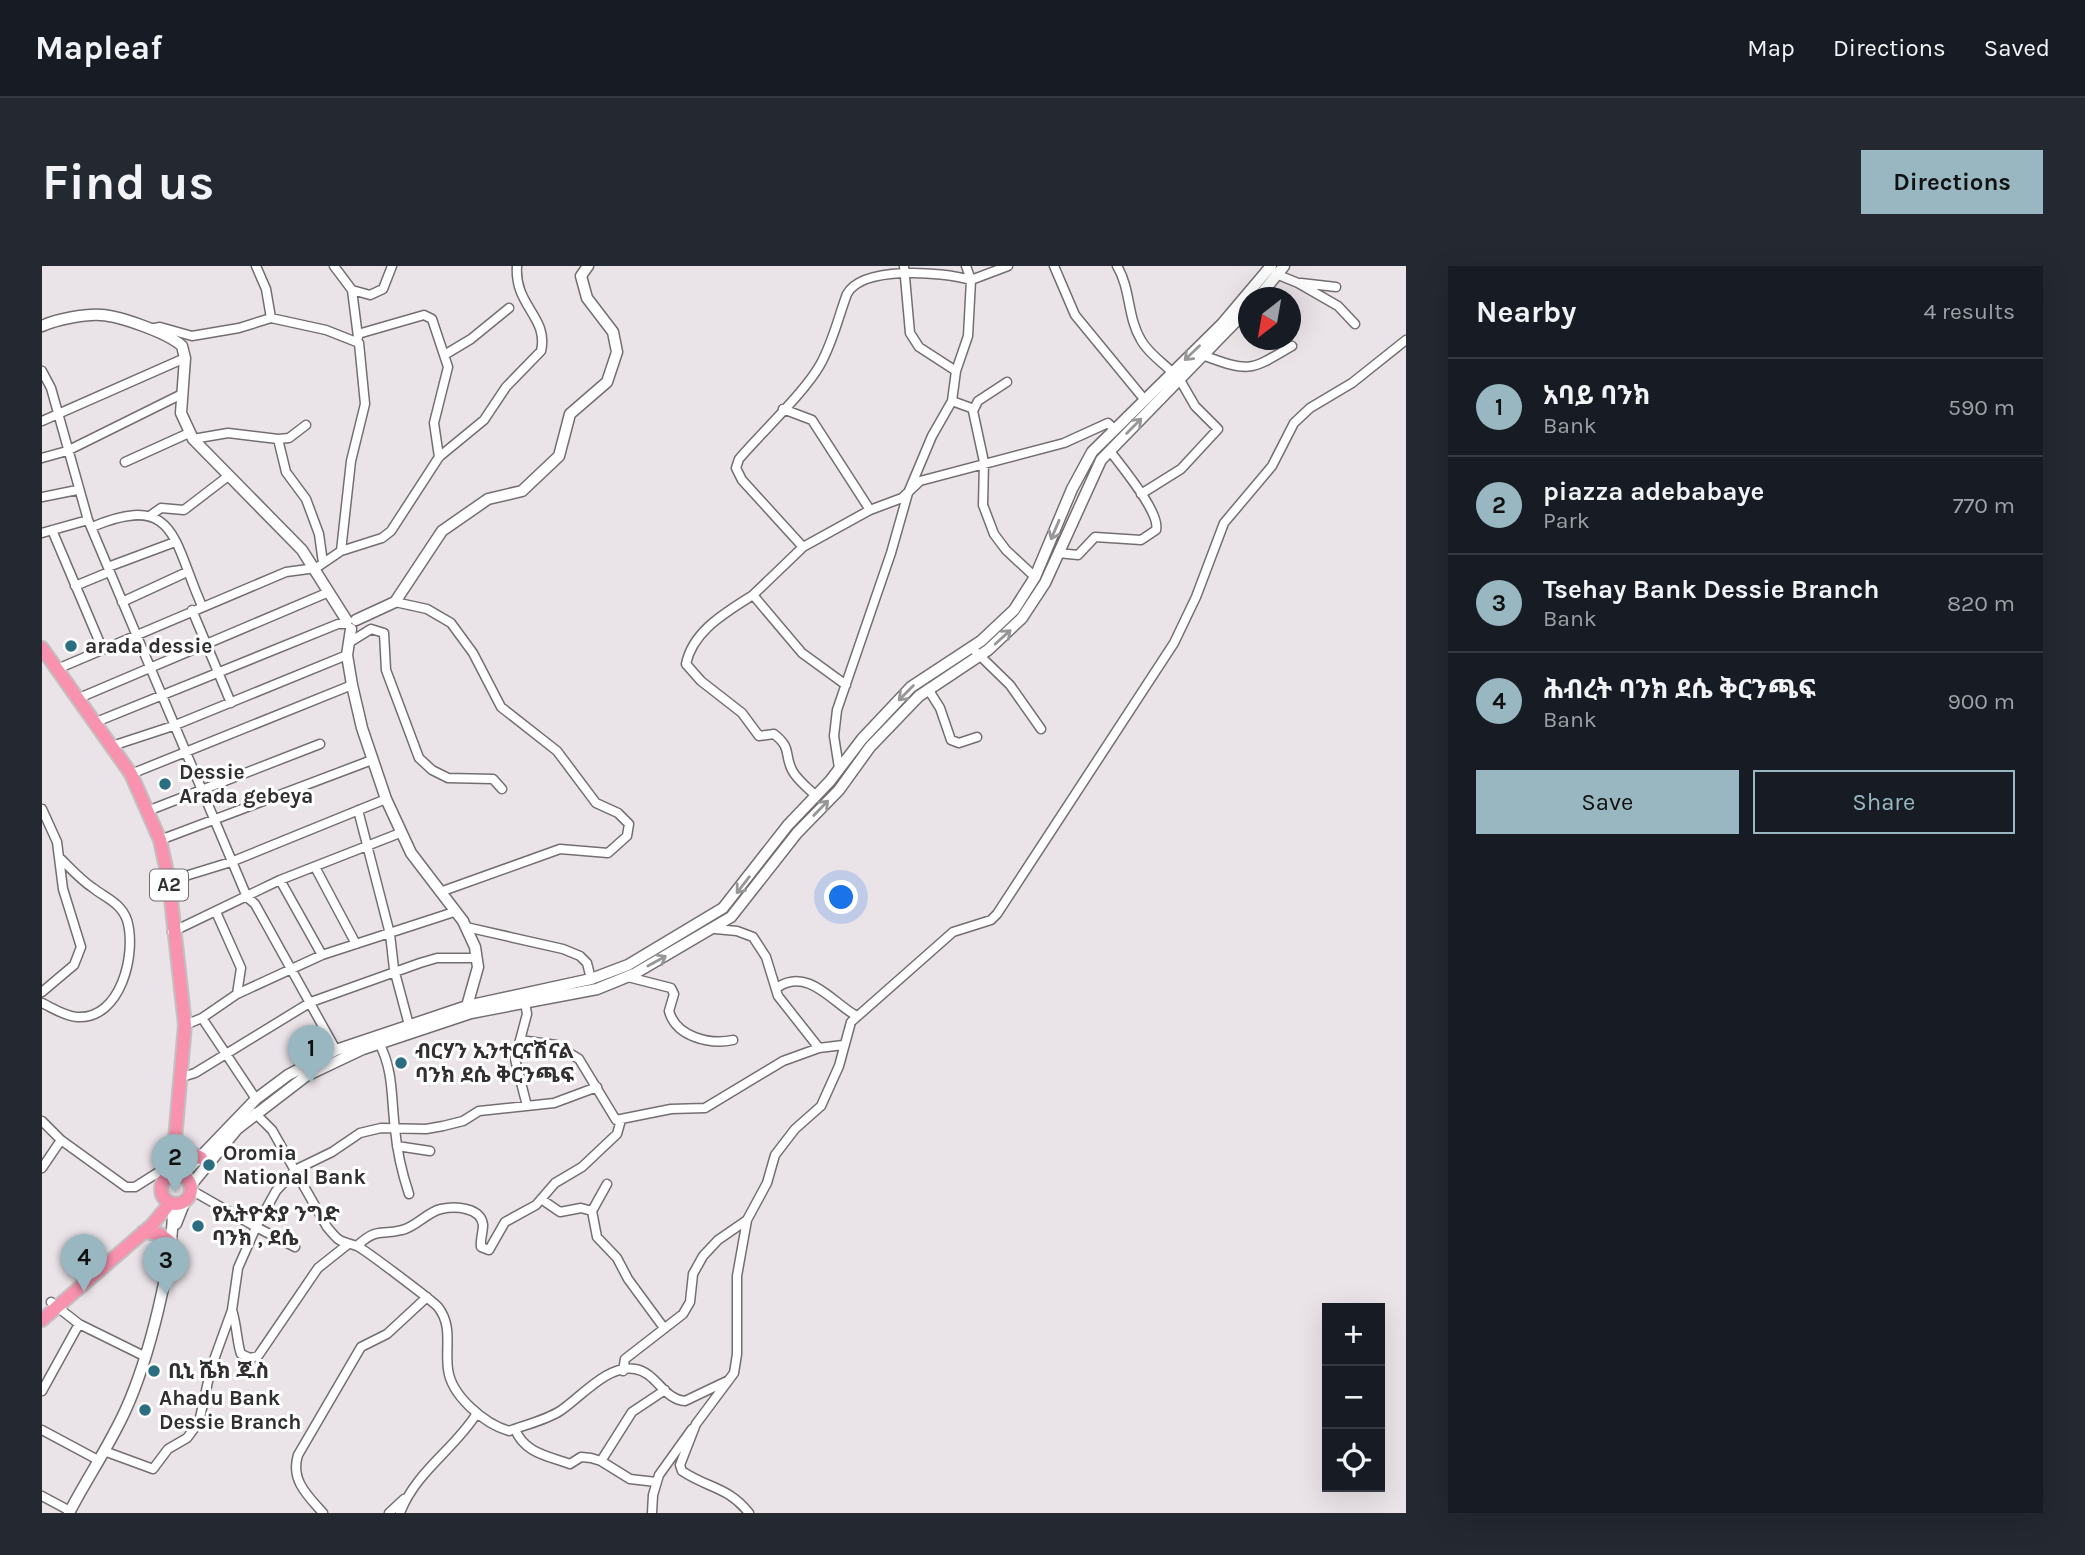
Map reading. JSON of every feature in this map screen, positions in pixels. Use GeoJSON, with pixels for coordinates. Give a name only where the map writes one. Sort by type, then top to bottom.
{"type":"FeatureCollection","features":[{"type":"Feature","properties":{"kind":"highway","name":"A2"},"geometry":{"type":"LineString","coordinates":[[42,648],[131,774],[150,810],[169,881],[172,932],[185,1025],[179,1179],[163,1182],[147,1228]]}},
{"type":"Feature","properties":{"kind":"highway"},"geometry":{"type":"LineString","coordinates":[[161,1192],[201,1158]]}},
{"type":"Feature","properties":{"kind":"highway"},"geometry":{"type":"LineString","coordinates":[[42,1320],[50,1306],[72,1289],[87,1271],[98,1269],[147,1228],[179,1179]]}},
{"type":"Feature","properties":{"kind":"highway"},"geometry":{"type":"LineString","coordinates":[[147,1228],[172,1244]]}},
{"type":"Feature","properties":{"kind":"street"},"geometry":{"type":"LineString","coordinates":[[256,266],[266,289],[271,318]]}},
{"type":"Feature","properties":{"kind":"street"},"geometry":{"type":"LineString","coordinates":[[334,266],[352,290],[365,404],[351,461],[341,551]]}},
{"type":"Feature","properties":{"kind":"street"},"geometry":{"type":"LineString","coordinates":[[352,290],[370,295],[383,289],[392,266]]}},
{"type":"Feature","properties":{"kind":"street"},"geometry":{"type":"LineString","coordinates":[[57,669],[202,606],[297,569],[319,566],[341,551],[382,538],[391,531],[439,457],[495,409],[506,387],[541,351],[541,328],[519,293],[516,266]]}},
{"type":"Feature","properties":{"kind":"street"},"geometry":{"type":"LineString","coordinates":[[96,722],[338,624],[350,623],[395,602],[442,531],[488,499],[522,491],[549,469],[559,456],[574,409],[607,382],[617,352],[613,332],[587,298],[581,276],[588,266]]}},
{"type":"Feature","properties":{"kind":"street"},"geometry":{"type":"LineString","coordinates":[[839,768],[834,736],[837,710],[891,553],[908,493],[932,436],[952,401],[957,371],[968,336],[971,281],[966,266]]}},
{"type":"Feature","properties":{"kind":"street"},"geometry":{"type":"LineString","coordinates":[[803,547],[742,480],[736,468],[739,459],[819,366],[843,313],[847,293],[858,278],[880,270],[937,270],[971,281],[1000,272],[1008,266]]}},
{"type":"Feature","properties":{"kind":"street"},"geometry":{"type":"LineString","coordinates":[[1054,266],[1074,315],[1144,399]]}},
{"type":"Feature","properties":{"kind":"street"},"geometry":{"type":"LineString","coordinates":[[1117,266],[1126,281],[1133,322],[1141,341],[1172,372]]}},
{"type":"Feature","properties":{"kind":"street"},"geometry":{"type":"LineString","coordinates":[[1257,287],[1273,270],[1284,266]]}},
{"type":"Feature","properties":{"kind":"street"},"geometry":{"type":"LineString","coordinates":[[904,268],[907,322],[914,340],[934,358],[957,371]]}},
{"type":"Feature","properties":{"kind":"street"},"geometry":{"type":"LineString","coordinates":[[1273,270],[1338,306],[1355,324]]}},
{"type":"Feature","properties":{"kind":"street"},"geometry":{"type":"LineString","coordinates":[[1264,287],[1273,270]]}},
{"type":"Feature","properties":{"kind":"street"},"geometry":{"type":"LineString","coordinates":[[1298,283],[1336,287]]}},
{"type":"Feature","properties":{"kind":"street"},"geometry":{"type":"LineString","coordinates":[[567,990],[628,965],[708,920],[734,897],[862,739],[911,687],[971,647],[1014,610],[1035,577],[1092,452],[1238,307]]}},
{"type":"Feature","properties":{"kind":"street"},"geometry":{"type":"LineString","coordinates":[[446,354],[471,339],[509,308]]}},
{"type":"Feature","properties":{"kind":"street"},"geometry":{"type":"LineString","coordinates":[[42,327],[97,314],[147,329],[182,346],[186,358],[181,413],[191,436],[227,477],[319,566]]}},
{"type":"Feature","properties":{"kind":"street"},"geometry":{"type":"LineString","coordinates":[[147,329],[160,327],[192,336],[239,328],[271,318],[359,339],[427,316],[432,319],[438,340],[446,354],[447,376],[434,423],[439,457]]}},
{"type":"Feature","properties":{"kind":"street"},"geometry":{"type":"LineString","coordinates":[[42,1121],[61,1140],[130,1188],[179,1179],[216,1151],[255,1114],[306,1076],[379,1043],[471,1013],[567,990],[597,989],[628,976],[715,929],[742,905],[797,833],[839,790],[870,747],[928,689],[979,656],[1022,618],[1045,583],[1091,475],[1110,451],[1238,320]]}},
{"type":"Feature","properties":{"kind":"street"},"geometry":{"type":"LineString","coordinates":[[652,1513],[656,1482],[670,1456],[734,1373],[737,1354],[737,1276],[747,1220],[767,1183],[775,1155],[795,1129],[821,1106],[839,1066],[851,1022],[953,932],[992,920],[997,914],[1174,643],[1196,597],[1224,523],[1272,466],[1294,423],[1310,408],[1352,383],[1406,340]]}},
{"type":"Feature","properties":{"kind":"street"},"geometry":{"type":"LineString","coordinates":[[1205,356],[1240,369],[1256,366],[1285,350]]}},
{"type":"Feature","properties":{"kind":"street"},"geometry":{"type":"LineString","coordinates":[[42,421],[186,358]]}},
{"type":"Feature","properties":{"kind":"street"},"geometry":{"type":"LineString","coordinates":[[42,371],[90,524],[199,789],[247,897],[255,904],[290,972],[311,1002],[336,1049]]}},
{"type":"Feature","properties":{"kind":"street"},"geometry":{"type":"LineString","coordinates":[[1141,494],[1181,469],[1218,429],[1202,416],[1180,380]]}},
{"type":"Feature","properties":{"kind":"street"},"geometry":{"type":"LineString","coordinates":[[1007,382],[978,401],[974,409],[984,466],[984,505],[994,534],[1006,551],[1035,577]]}},
{"type":"Feature","properties":{"kind":"street"},"geometry":{"type":"LineString","coordinates":[[42,458],[67,451],[181,394]]}},
{"type":"Feature","properties":{"kind":"street"},"geometry":{"type":"LineString","coordinates":[[952,401],[974,409]]}},
{"type":"Feature","properties":{"kind":"street"},"geometry":{"type":"LineString","coordinates":[[783,409],[812,420],[870,510]]}},
{"type":"Feature","properties":{"kind":"street"},"geometry":{"type":"LineString","coordinates":[[816,796],[790,768],[788,749],[782,741],[774,734],[758,736],[741,713],[701,681],[686,664],[694,646],[714,620],[753,594],[803,547],[870,510],[908,493],[920,481],[1064,443],[1108,423],[1114,429]]}},
{"type":"Feature","properties":{"kind":"street"},"geometry":{"type":"LineString","coordinates":[[125,462],[191,436],[228,433],[289,438],[306,425]]}},
{"type":"Feature","properties":{"kind":"street"},"geometry":{"type":"LineString","coordinates":[[278,439],[286,472],[306,499],[319,534],[319,566],[329,592],[350,623],[347,656],[352,685],[372,760],[386,799],[400,833],[424,874],[466,927],[477,958],[478,967],[467,1006]]}},
{"type":"Feature","properties":{"kind":"street"},"geometry":{"type":"LineString","coordinates":[[1058,553],[1077,555],[1099,536],[1121,540],[1147,538],[1158,526],[1141,494],[1110,451]]}},
{"type":"Feature","properties":{"kind":"street"},"geometry":{"type":"LineString","coordinates":[[151,515],[161,508],[184,510],[227,477]]}},
{"type":"Feature","properties":{"kind":"street"},"geometry":{"type":"LineString","coordinates":[[42,498],[77,489]]}},
{"type":"Feature","properties":{"kind":"street"},"geometry":{"type":"LineString","coordinates":[[42,533],[136,513],[151,515],[166,524],[202,606]]}},
{"type":"Feature","properties":{"kind":"street"},"geometry":{"type":"LineString","coordinates":[[52,530],[102,648]]}},
{"type":"Feature","properties":{"kind":"street"},"geometry":{"type":"LineString","coordinates":[[75,586],[175,542]]}},
{"type":"Feature","properties":{"kind":"street"},"geometry":{"type":"LineString","coordinates":[[122,602],[187,572]]}},
{"type":"Feature","properties":{"kind":"street"},"geometry":{"type":"LineString","coordinates":[[79,698],[329,592]]}},
{"type":"Feature","properties":{"kind":"street"},"geometry":{"type":"LineString","coordinates":[[753,594],[802,653],[846,685]]}},
{"type":"Feature","properties":{"kind":"street"},"geometry":{"type":"LineString","coordinates":[[395,602],[427,609],[452,623],[472,653],[501,707],[556,751],[596,803],[618,813],[629,824],[627,836],[608,853],[560,849],[440,892]]}},
{"type":"Feature","properties":{"kind":"street"},"geometry":{"type":"LineString","coordinates":[[192,610],[231,703]]}},
{"type":"Feature","properties":{"kind":"street"},"geometry":{"type":"LineString","coordinates":[[350,642],[371,629],[384,633],[386,670],[411,744],[427,767],[448,778],[493,779],[502,789]]}},
{"type":"Feature","properties":{"kind":"street"},"geometry":{"type":"LineString","coordinates":[[971,647],[1010,685],[1041,729]]}},
{"type":"Feature","properties":{"kind":"street"},"geometry":{"type":"LineString","coordinates":[[112,746],[173,726],[347,656]]}},
{"type":"Feature","properties":{"kind":"street"},"geometry":{"type":"LineString","coordinates":[[131,774],[352,685]]}},
{"type":"Feature","properties":{"kind":"street"},"geometry":{"type":"LineString","coordinates":[[928,689],[940,708],[951,740],[960,743],[977,737]]}},
{"type":"Feature","properties":{"kind":"street"},"geometry":{"type":"LineString","coordinates":[[150,810],[320,744]]}},
{"type":"Feature","properties":{"kind":"street"},"geometry":{"type":"LineString","coordinates":[[160,840],[372,760]]}},
{"type":"Feature","properties":{"kind":"street"},"geometry":{"type":"LineString","coordinates":[[169,881],[231,862],[386,799]]}},
{"type":"Feature","properties":{"kind":"street"},"geometry":{"type":"LineString","coordinates":[[42,809],[61,859],[63,889],[81,947],[74,965],[42,992]]}},
{"type":"Feature","properties":{"kind":"street"},"geometry":{"type":"LineString","coordinates":[[358,810],[390,934],[394,969],[409,1025]]}},
{"type":"Feature","properties":{"kind":"street"},"geometry":{"type":"LineString","coordinates":[[172,932],[281,880],[400,833]]}},
{"type":"Feature","properties":{"kind":"street"},"geometry":{"type":"LineString","coordinates":[[767,853],[777,859]]}},
{"type":"Feature","properties":{"kind":"street"},"geometry":{"type":"LineString","coordinates":[[42,1003],[63,1013],[88,1015],[112,999],[128,966],[129,933],[121,908],[92,888],[61,859]]}},
{"type":"Feature","properties":{"kind":"street"},"geometry":{"type":"LineString","coordinates":[[315,867],[356,944]]}},
{"type":"Feature","properties":{"kind":"street"},"geometry":{"type":"LineString","coordinates":[[281,880],[323,956]]}},
{"type":"Feature","properties":{"kind":"street"},"geometry":{"type":"LineString","coordinates":[[216,912],[240,968],[237,994]]}},
{"type":"Feature","properties":{"kind":"street"},"geometry":{"type":"LineString","coordinates":[[185,1025],[202,1018],[237,994],[323,956],[454,912]]}},
{"type":"Feature","properties":{"kind":"street"},"geometry":{"type":"LineString","coordinates":[[466,927],[571,952],[587,963],[591,979]]}},
{"type":"Feature","properties":{"kind":"street"},"geometry":{"type":"LineString","coordinates":[[715,929],[737,931],[753,937],[766,957],[782,1001],[819,1048]]}},
{"type":"Feature","properties":{"kind":"street"},"geometry":{"type":"LineString","coordinates":[[182,1077],[195,1073],[311,1002],[394,969],[437,958],[477,958]]}},
{"type":"Feature","properties":{"kind":"street"},"geometry":{"type":"LineString","coordinates":[[628,976],[671,988],[674,994],[669,1011],[678,1027],[700,1040],[718,1043],[733,1040]]}},
{"type":"Feature","properties":{"kind":"street"},"geometry":{"type":"LineString","coordinates":[[778,987],[797,980],[812,983],[851,1022]]}},
{"type":"Feature","properties":{"kind":"street"},"geometry":{"type":"LineString","coordinates":[[42,1496],[69,1512],[102,1455],[127,1408],[144,1356],[172,1244],[179,1179],[256,1099],[288,1075],[336,1049],[467,1006],[525,999]]}},
{"type":"Feature","properties":{"kind":"street"},"geometry":{"type":"LineString","coordinates":[[525,999],[527,1014],[515,1068],[527,1106]]}},
{"type":"Feature","properties":{"kind":"street"},"geometry":{"type":"LineString","coordinates":[[202,1018],[256,1099]]}},
{"type":"Feature","properties":{"kind":"street"},"geometry":{"type":"LineString","coordinates":[[520,1040],[563,1048],[586,1067],[608,1112],[616,1120],[671,1109],[696,1110],[711,1106],[783,1061],[819,1048],[843,1045]]}},
{"type":"Feature","properties":{"kind":"street"},"geometry":{"type":"LineString","coordinates":[[379,1043],[386,1056],[394,1096],[394,1127],[409,1194]]}},
{"type":"Feature","properties":{"kind":"street"},"geometry":{"type":"LineString","coordinates":[[42,1430],[102,1455],[153,1469],[168,1449],[187,1438],[199,1422],[211,1368],[232,1310],[238,1268],[276,1191],[295,1170],[332,1152],[360,1133],[394,1127],[426,1129],[463,1121],[489,1109],[554,1103],[597,1087]]}},
{"type":"Feature","properties":{"kind":"street"},"geometry":{"type":"LineString","coordinates":[[255,1114],[272,1130],[327,1227],[346,1245],[357,1246],[437,1306],[446,1325],[448,1373],[455,1388],[477,1413],[501,1429],[515,1429],[559,1412],[581,1393],[612,1373],[634,1368],[647,1374],[678,1401],[685,1401],[729,1380]]}},
{"type":"Feature","properties":{"kind":"street"},"geometry":{"type":"LineString","coordinates":[[357,1246],[379,1231],[402,1230],[439,1209],[464,1208],[474,1211],[483,1223],[481,1247],[489,1250],[505,1222],[541,1199],[555,1182],[582,1167],[621,1129],[621,1119]]}},
{"type":"Feature","properties":{"kind":"street"},"geometry":{"type":"LineString","coordinates":[[42,1168],[61,1140]]}},
{"type":"Feature","properties":{"kind":"street"},"geometry":{"type":"LineString","coordinates":[[397,1146],[430,1151]]}},
{"type":"Feature","properties":{"kind":"street"},"geometry":{"type":"LineString","coordinates":[[179,1179],[256,1227],[295,1247]]}},
{"type":"Feature","properties":{"kind":"street"},"geometry":{"type":"LineString","coordinates":[[607,1184],[592,1210],[597,1237],[617,1258],[628,1279],[664,1328]]}},
{"type":"Feature","properties":{"kind":"street"},"geometry":{"type":"LineString","coordinates":[[541,1199],[560,1212],[581,1208],[592,1210]]}},
{"type":"Feature","properties":{"kind":"street"},"geometry":{"type":"LineString","coordinates":[[623,1371],[625,1359],[686,1309],[693,1274],[703,1256],[718,1240],[747,1220]]}},
{"type":"Feature","properties":{"kind":"street"},"geometry":{"type":"LineString","coordinates":[[232,1310],[240,1332],[237,1346],[242,1354],[250,1358],[258,1356],[318,1268],[328,1257],[346,1245]]}},
{"type":"Feature","properties":{"kind":"street"},"geometry":{"type":"LineString","coordinates":[[323,1513],[306,1494],[297,1477],[295,1465],[298,1455],[361,1347],[387,1334],[427,1297]]}},
{"type":"Feature","properties":{"kind":"street"},"geometry":{"type":"LineString","coordinates":[[50,1306],[79,1324],[144,1356]]}},
{"type":"Feature","properties":{"kind":"street"},"geometry":{"type":"LineString","coordinates":[[42,1391],[79,1324]]}},
{"type":"Feature","properties":{"kind":"street"},"geometry":{"type":"LineString","coordinates":[[601,1461],[632,1412],[665,1390]]}},
{"type":"Feature","properties":{"kind":"street"},"geometry":{"type":"LineString","coordinates":[[389,1513],[406,1497],[433,1461],[468,1426],[477,1413]]}},
{"type":"Feature","properties":{"kind":"street"},"geometry":{"type":"LineString","coordinates":[[696,1424],[682,1457],[682,1471],[727,1491],[750,1513]]}},
{"type":"Feature","properties":{"kind":"street"},"geometry":{"type":"LineString","coordinates":[[515,1429],[519,1441],[529,1449],[570,1464],[581,1457],[601,1461],[630,1479],[656,1482]]}},
{"type":"Feature","properties":{"kind":"street"},"geometry":{"type":"LineString","coordinates":[[400,1513],[406,1497]]}},
{"type":"Feature","properties":{"kind":"place","name":"arada dessie"},"geometry":{"type":"Point","coordinates":[71,646]}},
{"type":"Feature","properties":{"kind":"place","name":"Dessie Arada gebeya"},"geometry":{"type":"Point","coordinates":[165,784]}},
{"type":"Feature","properties":{"kind":"place","name":"ብርሃን ኢንተርናሽናል ባንክ ደሴ ቅርንጫፍ"},"geometry":{"type":"Point","coordinates":[401,1063]}},
{"type":"Feature","properties":{"kind":"place","name":"አባይ ባንክ"},"geometry":{"type":"Point","coordinates":[311,1083]}},
{"type":"Feature","properties":{"kind":"place","name":"Oromia National Bank"},"geometry":{"type":"Point","coordinates":[209,1165]}},
{"type":"Feature","properties":{"kind":"place","name":"piazza adebabaye"},"geometry":{"type":"Point","coordinates":[175,1192]}},
{"type":"Feature","properties":{"kind":"place","name":"የኢትዮጵያ ንግድ ባንክ , ደሴ"},"geometry":{"type":"Point","coordinates":[198,1226]}},
{"type":"Feature","properties":{"kind":"place","name":"ሕብረት ባንክ ደሴ ቅርንጫፍ"},"geometry":{"type":"Point","coordinates":[84,1292]}},
{"type":"Feature","properties":{"kind":"place","name":"Tsehay Bank Dessie Branch"},"geometry":{"type":"Point","coordinates":[166,1295]}},
{"type":"Feature","properties":{"kind":"place","name":"ቢኒ ሼክ ጁስ"},"geometry":{"type":"Point","coordinates":[154,1371]}},
{"type":"Feature","properties":{"kind":"place","name":"Ahadu Bank Dessie Branch"},"geometry":{"type":"Point","coordinates":[145,1410]}}]}
